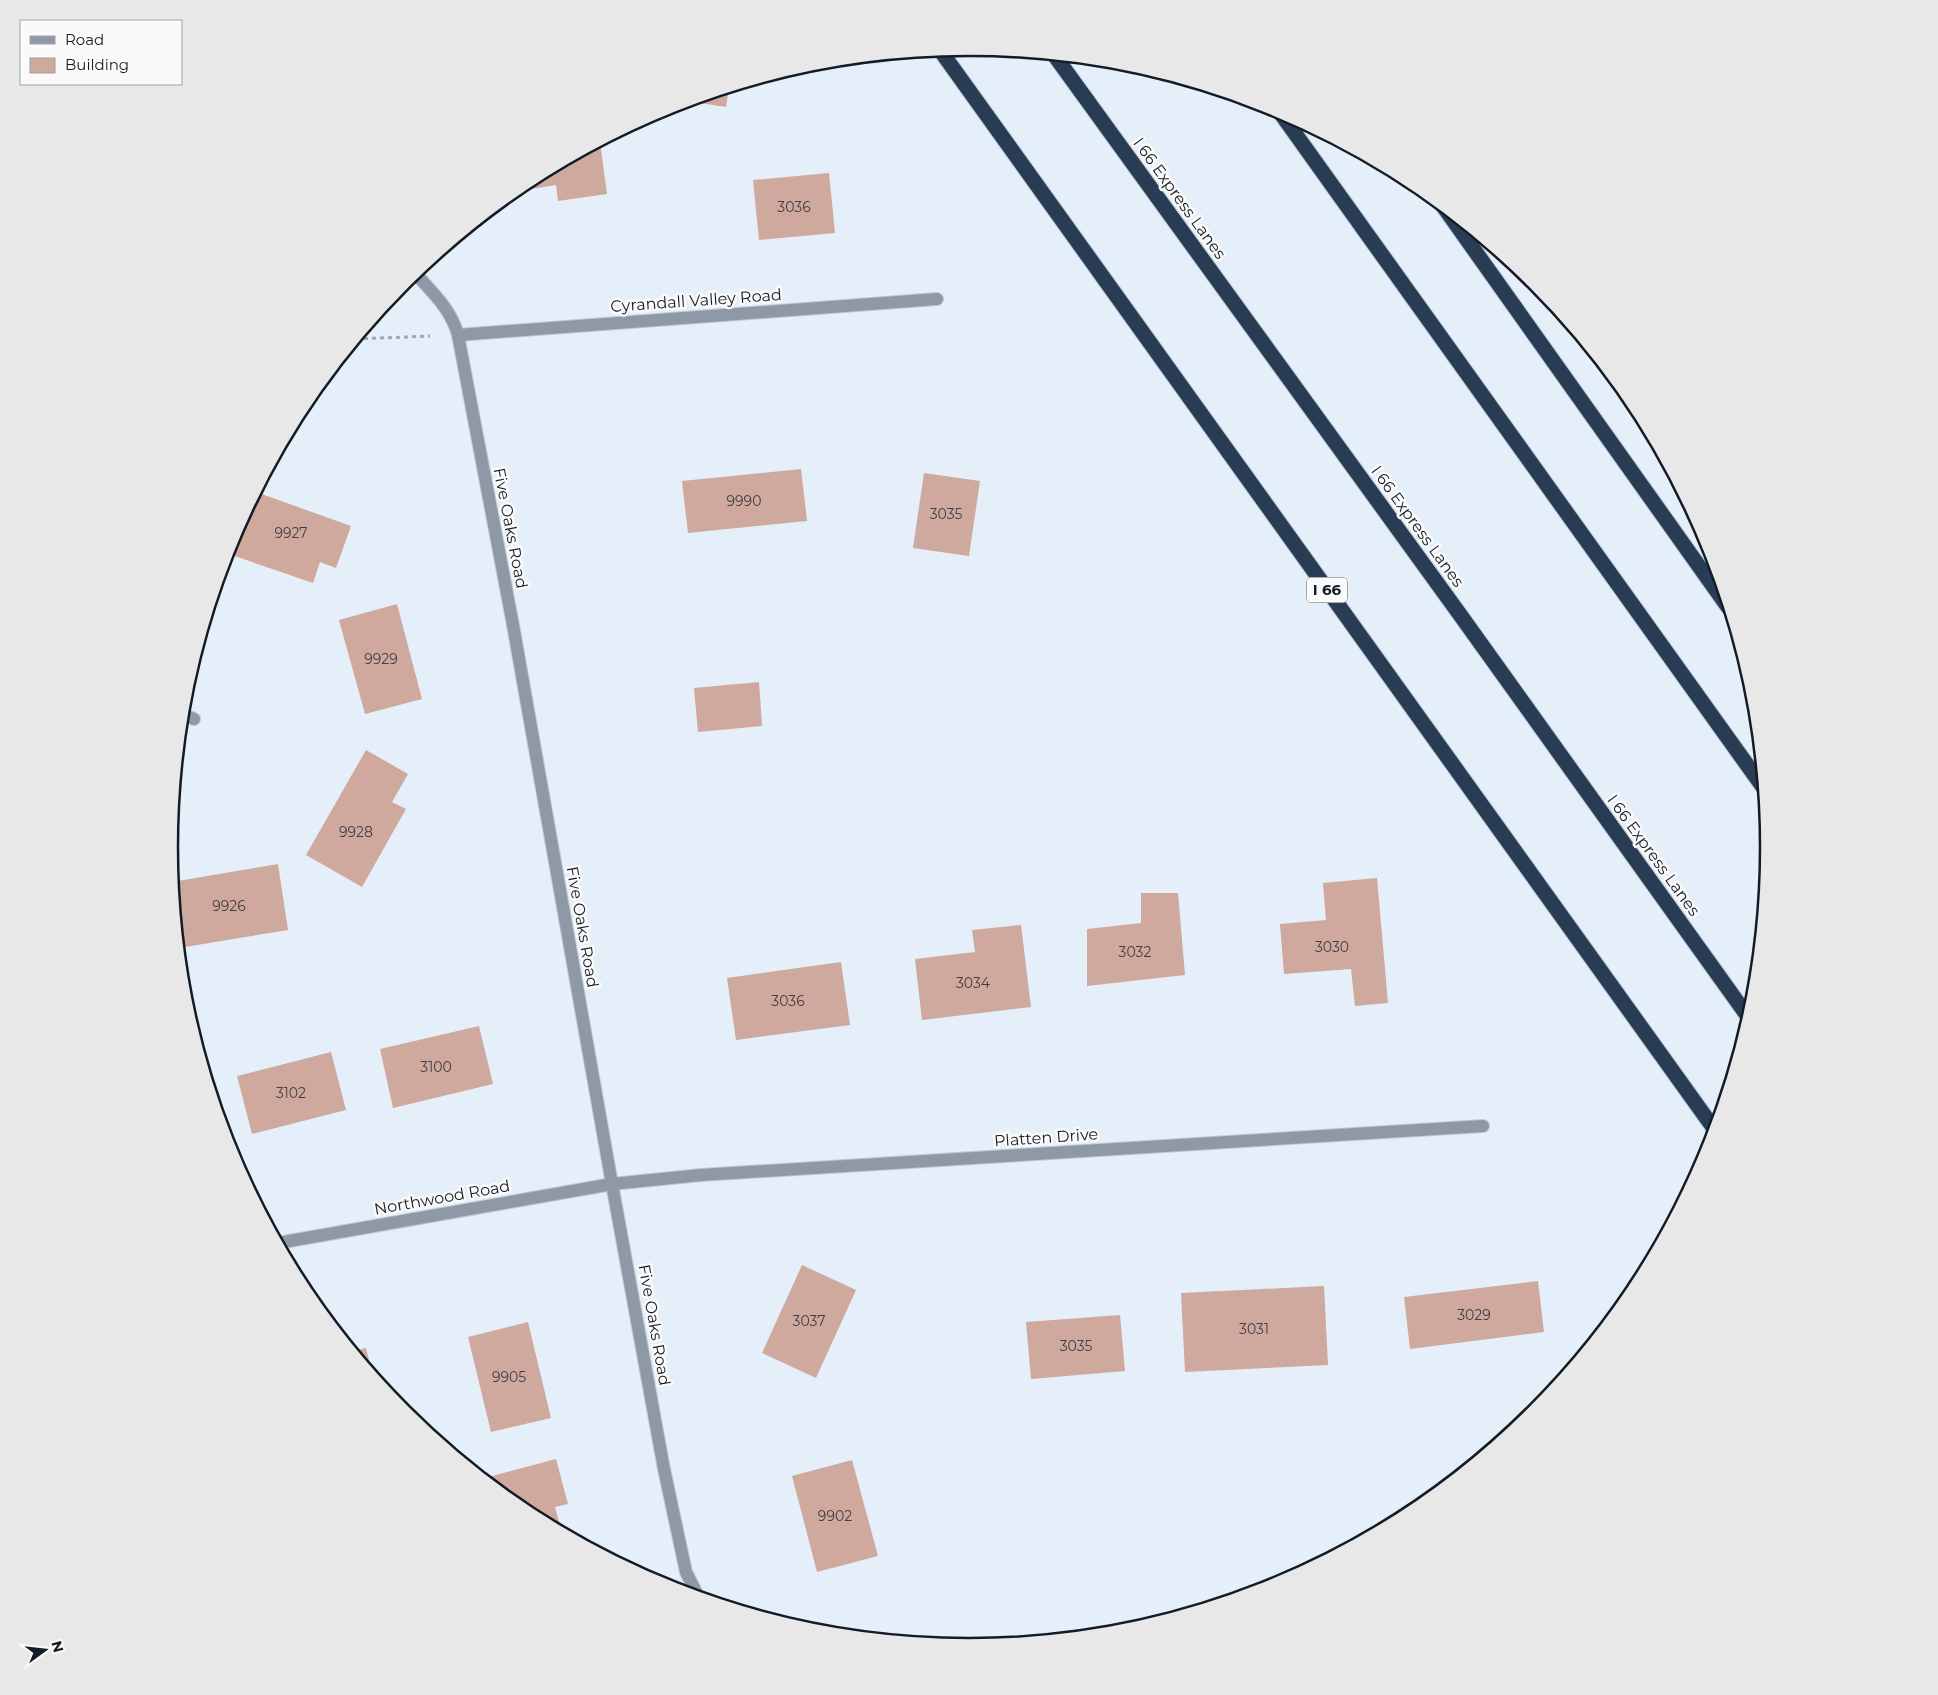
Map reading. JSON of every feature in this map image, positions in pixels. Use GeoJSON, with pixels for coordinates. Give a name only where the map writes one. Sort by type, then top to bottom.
{"type":"FeatureCollection","features":[{"type":"Feature","properties":{"kind":"highway","name":"I 66"},"geometry":{"type":"LineString","coordinates":[[945,57],[1710,1123]]}},
{"type":"Feature","properties":{"kind":"highway","name":"I 66 Express Lanes"},"geometry":{"type":"LineString","coordinates":[[1060,62],[1462,616],[1743,1010]]}},
{"type":"Feature","properties":{"kind":"highway"},"geometry":{"type":"LineString","coordinates":[[1289,124],[1757,779]]}},
{"type":"Feature","properties":{"kind":"highway"},"geometry":{"type":"LineString","coordinates":[[1453,222],[1717,591]]}},
{"type":"Feature","properties":{"kind":"street","name":"Five Oaks Road"},"geometry":{"type":"LineString","coordinates":[[420,278],[443,303],[454,322],[458,335],[513,625],[612,1184],[678,1535],[686,1572],[695,1590]]}},
{"type":"Feature","properties":{"kind":"street","name":"Cyrandall Valley Road"},"geometry":{"type":"LineString","coordinates":[[458,335],[937,299]]}},
{"type":"Feature","properties":{"kind":"street"},"geometry":{"type":"LineString","coordinates":[[189,717],[194,719]]}},
{"type":"Feature","properties":{"kind":"street","name":"Platten Drive"},"geometry":{"type":"LineString","coordinates":[[612,1184],[700,1175],[1483,1126]]}},
{"type":"Feature","properties":{"kind":"street","name":"Northwood Road"},"geometry":{"type":"LineString","coordinates":[[283,1242],[612,1184]]}},
{"type":"Feature","properties":{"kind":"path"},"geometry":{"type":"LineString","coordinates":[[364,339],[458,335]]}},
{"type":"Feature","properties":{"kind":"building"},"geometry":{"type":"Polygon","coordinates":[[[728,94],[726,107],[701,103],[728,94]]]}},
{"type":"Feature","properties":{"kind":"building"},"geometry":{"type":"Polygon","coordinates":[[[601,148],[607,194],[558,201],[556,185],[530,189],[573,162],[601,148]]]}},
{"type":"Feature","properties":{"kind":"building"},"geometry":{"type":"Polygon","coordinates":[[[829,173],[835,233],[759,240],[753,180],[829,173]]]}},
{"type":"Feature","properties":{"kind":"building"},"geometry":{"type":"Polygon","coordinates":[[[801,469],[807,521],[688,533],[682,481],[801,469]]]}},
{"type":"Feature","properties":{"kind":"building"},"geometry":{"type":"Polygon","coordinates":[[[924,473],[980,481],[969,556],[913,548],[924,473]]]}},
{"type":"Feature","properties":{"kind":"building"},"geometry":{"type":"Polygon","coordinates":[[[261,494],[351,526],[336,568],[320,562],[313,583],[234,556],[261,494]]]}},
{"type":"Feature","properties":{"kind":"building"},"geometry":{"type":"Polygon","coordinates":[[[397,604],[422,699],[365,714],[339,620],[397,604]]]}},
{"type":"Feature","properties":{"kind":"building"},"geometry":{"type":"Polygon","coordinates":[[[759,682],[762,726],[698,732],[694,688],[759,682]]]}},
{"type":"Feature","properties":{"kind":"building"},"geometry":{"type":"Polygon","coordinates":[[[366,750],[408,774],[392,802],[406,809],[362,887],[306,855],[366,750]]]}},
{"type":"Feature","properties":{"kind":"building"},"geometry":{"type":"Polygon","coordinates":[[[278,864],[288,930],[185,947],[179,881],[278,864]]]}},
{"type":"Feature","properties":{"kind":"building"},"geometry":{"type":"Polygon","coordinates":[[[1377,878],[1388,1003],[1355,1006],[1351,969],[1284,974],[1280,924],[1326,920],[1323,883],[1377,878]]]}},
{"type":"Feature","properties":{"kind":"building"},"geometry":{"type":"Polygon","coordinates":[[[1141,893],[1178,893],[1185,975],[1087,986],[1087,929],[1141,923],[1141,893]]]}},
{"type":"Feature","properties":{"kind":"building"},"geometry":{"type":"Polygon","coordinates":[[[1021,925],[1031,1007],[922,1020],[915,959],[975,952],[972,930],[1021,925]]]}},
{"type":"Feature","properties":{"kind":"building"},"geometry":{"type":"Polygon","coordinates":[[[841,962],[850,1025],[736,1040],[727,978],[841,962]]]}},
{"type":"Feature","properties":{"kind":"building"},"geometry":{"type":"Polygon","coordinates":[[[479,1026],[493,1084],[393,1108],[380,1049],[479,1026]]]}},
{"type":"Feature","properties":{"kind":"building"},"geometry":{"type":"Polygon","coordinates":[[[331,1052],[346,1110],[252,1134],[237,1076],[331,1052]]]}},
{"type":"Feature","properties":{"kind":"building"},"geometry":{"type":"Polygon","coordinates":[[[802,1265],[856,1290],[816,1378],[762,1353],[802,1265]]]}},
{"type":"Feature","properties":{"kind":"building"},"geometry":{"type":"Polygon","coordinates":[[[1538,1281],[1544,1332],[1410,1349],[1404,1297],[1538,1281]]]}},
{"type":"Feature","properties":{"kind":"building"},"geometry":{"type":"Polygon","coordinates":[[[1324,1286],[1328,1365],[1185,1372],[1181,1293],[1324,1286]]]}},
{"type":"Feature","properties":{"kind":"building"},"geometry":{"type":"Polygon","coordinates":[[[1120,1315],[1125,1371],[1031,1379],[1026,1322],[1120,1315]]]}},
{"type":"Feature","properties":{"kind":"building"},"geometry":{"type":"Polygon","coordinates":[[[528,1322],[551,1418],[491,1432],[468,1337],[528,1322]]]}},
{"type":"Feature","properties":{"kind":"building"},"geometry":{"type":"Polygon","coordinates":[[[366,1348],[370,1364],[358,1350],[366,1348]]]}},
{"type":"Feature","properties":{"kind":"building"},"geometry":{"type":"Polygon","coordinates":[[[556,1459],[568,1504],[555,1507],[560,1525],[529,1505],[490,1477],[556,1459]]]}},
{"type":"Feature","properties":{"kind":"building"},"geometry":{"type":"Polygon","coordinates":[[[852,1460],[878,1556],[817,1572],[792,1476],[852,1460]]]}}]}
